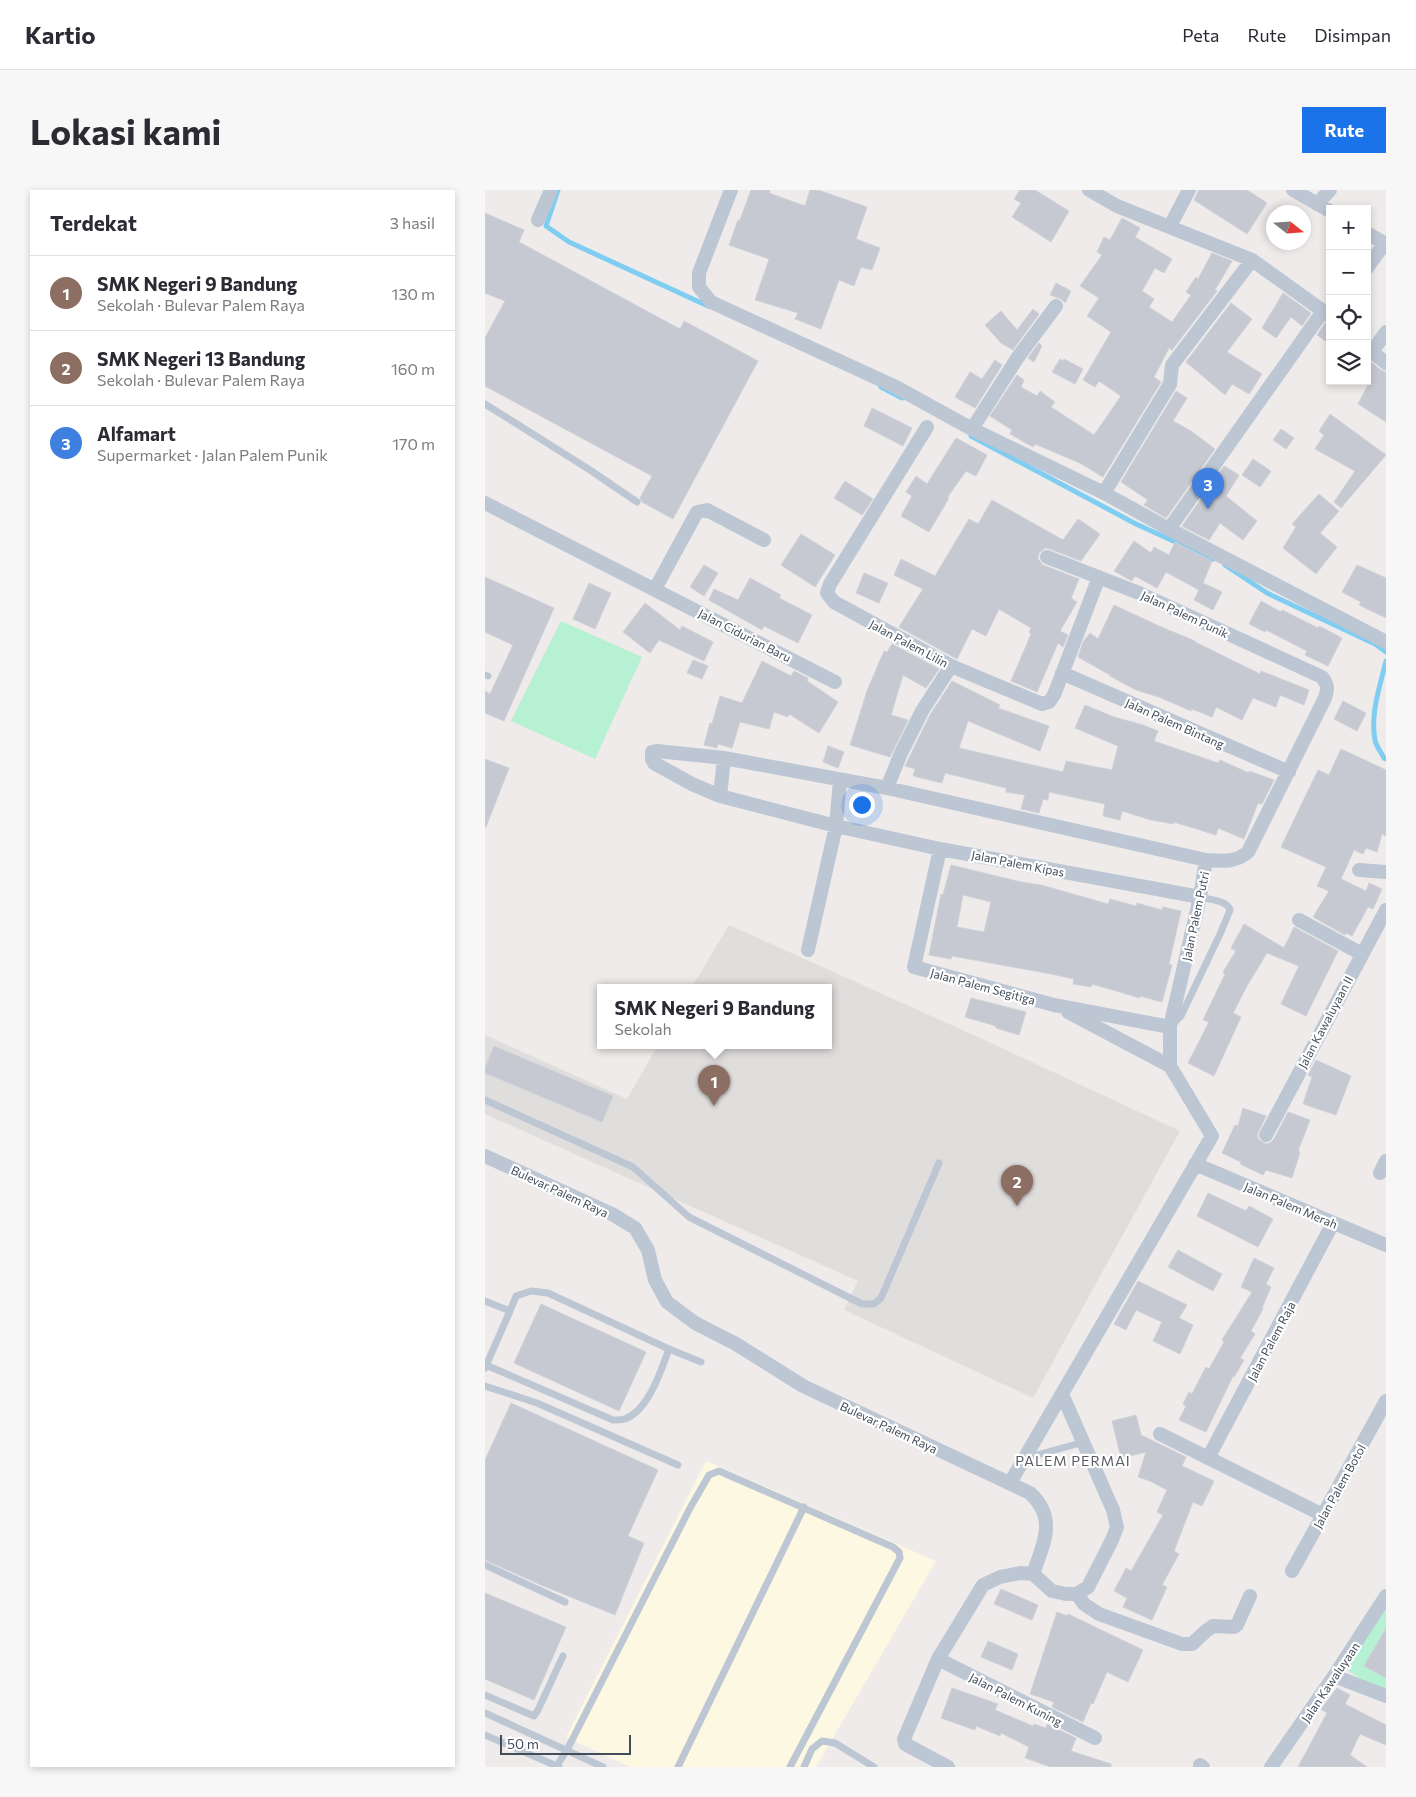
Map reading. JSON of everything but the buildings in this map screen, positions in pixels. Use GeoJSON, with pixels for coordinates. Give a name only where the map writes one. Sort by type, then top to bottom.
{"type":"FeatureCollection","features":[{"type":"Feature","properties":{"kind":"street"},"geometry":{"type":"LineString","coordinates":[[538,220],[551,190]]}},
{"type":"Feature","properties":{"kind":"street"},"geometry":{"type":"LineString","coordinates":[[731,190],[699,273],[699,287],[711,302],[893,386],[972,429],[1105,493],[1169,529],[1386,642]]}},
{"type":"Feature","properties":{"kind":"street"},"geometry":{"type":"LineString","coordinates":[[1091,190],[1117,206],[1252,260],[1326,314],[1169,529]]}},
{"type":"Feature","properties":{"kind":"street"},"geometry":{"type":"LineString","coordinates":[[1169,226],[1189,190]]}},
{"type":"Feature","properties":{"kind":"street"},"geometry":{"type":"LineString","coordinates":[[1293,190],[1326,209]]}},
{"type":"Feature","properties":{"kind":"street"},"geometry":{"type":"LineString","coordinates":[[1317,204],[1330,190]]}},
{"type":"Feature","properties":{"kind":"street"},"geometry":{"type":"LineString","coordinates":[[1371,235],[1386,243],[1371,263]]}},
{"type":"Feature","properties":{"kind":"street"},"geometry":{"type":"LineString","coordinates":[[1105,493],[1171,384],[1172,365],[1252,260]]}},
{"type":"Feature","properties":{"kind":"street"},"geometry":{"type":"LineString","coordinates":[[972,429],[1013,365],[1056,306]]}},
{"type":"Feature","properties":{"kind":"street"},"geometry":{"type":"LineString","coordinates":[[1371,348],[1386,332]]}},
{"type":"Feature","properties":{"kind":"street"},"geometry":{"type":"LineString","coordinates":[[1371,352],[1386,363]]}},
{"type":"Feature","properties":{"kind":"street","name":"Jalan Palem Lilin"},"geometry":{"type":"LineString","coordinates":[[927,427],[830,584],[827,593],[834,602],[951,666],[1041,704],[1049,702],[1054,695],[1099,577]]}},
{"type":"Feature","properties":{"kind":"street","name":"Jalan Cidurian Baru"},"geometry":{"type":"LineString","coordinates":[[485,503],[835,682]]}},
{"type":"Feature","properties":{"kind":"street"},"geometry":{"type":"LineString","coordinates":[[655,589],[697,512],[707,510],[764,540]]}},
{"type":"Feature","properties":{"kind":"street","name":"Jalan Palem Punik"},"geometry":{"type":"LineString","coordinates":[[1047,557],[1139,593],[1322,677]]}},
{"type":"Feature","properties":{"kind":"street"},"geometry":{"type":"LineString","coordinates":[[887,788],[901,753],[922,711],[951,666]]}},
{"type":"Feature","properties":{"kind":"street","name":"Jalan Palem Bintang"},"geometry":{"type":"LineString","coordinates":[[1062,673],[1289,772]]}},
{"type":"Feature","properties":{"kind":"street","name":"Jalan Palem Putri"},"geometry":{"type":"LineString","coordinates":[[1169,1066],[1170,1027],[1200,898],[1206,860],[1233,861],[1241,858],[1248,852],[1325,698],[1328,689],[1322,677]]}},
{"type":"Feature","properties":{"kind":"street","name":"Jalan Palem Kipas"},"geometry":{"type":"LineString","coordinates":[[724,758],[652,752],[654,763],[692,784],[720,796],[837,826],[940,849],[1200,898]]}},
{"type":"Feature","properties":{"kind":"street"},"geometry":{"type":"LineString","coordinates":[[720,796],[724,758],[887,788],[1206,860]]}},
{"type":"Feature","properties":{"kind":"street"},"geometry":{"type":"LineString","coordinates":[[808,950],[837,826],[839,780]]}},
{"type":"Feature","properties":{"kind":"street","name":"Jalan Palem Segitiga"},"geometry":{"type":"LineString","coordinates":[[940,849],[915,967],[1054,1005],[1170,1027]]}},
{"type":"Feature","properties":{"kind":"street"},"geometry":{"type":"LineString","coordinates":[[1359,870],[1386,872]]}},
{"type":"Feature","properties":{"kind":"street","name":"Jalan Kawaluyaan II"},"geometry":{"type":"LineString","coordinates":[[1266,1135],[1386,910]]}},
{"type":"Feature","properties":{"kind":"street"},"geometry":{"type":"LineString","coordinates":[[1299,920],[1362,954]]}},
{"type":"Feature","properties":{"kind":"street","name":"Jalan Palem Segitiga"},"geometry":{"type":"LineString","coordinates":[[1054,1005],[1169,1066]]}},
{"type":"Feature","properties":{"kind":"street"},"geometry":{"type":"LineString","coordinates":[[1010,1483],[1212,1136],[1169,1066]]}},
{"type":"Feature","properties":{"kind":"street","name":"Bulevar Palem Raya"},"geometry":{"type":"LineString","coordinates":[[485,1156],[611,1214],[635,1228],[648,1250],[655,1280],[667,1302],[695,1323],[736,1344],[803,1386],[1031,1494],[1042,1506],[1045,1515],[1046,1532],[1033,1574]]}},
{"type":"Feature","properties":{"kind":"street","name":"Jalan Palem Merah"},"geometry":{"type":"LineString","coordinates":[[1195,1164],[1386,1245]]}},
{"type":"Feature","properties":{"kind":"street","name":"Jalan Palem Raja"},"geometry":{"type":"LineString","coordinates":[[1208,1458],[1333,1223]]}},
{"type":"Feature","properties":{"kind":"street"},"geometry":{"type":"LineString","coordinates":[[948,1767],[905,1744],[904,1739],[938,1659],[983,1585],[999,1577],[1020,1573],[1033,1574],[1053,1591],[1077,1594],[1088,1587],[1117,1526],[1113,1510],[1062,1394]]}},
{"type":"Feature","properties":{"kind":"street","name":"Jalan Palem Botol"},"geometry":{"type":"LineString","coordinates":[[1292,1571],[1386,1401]]}},
{"type":"Feature","properties":{"kind":"street"},"geometry":{"type":"LineString","coordinates":[[1160,1434],[1323,1515]]}},
{"type":"Feature","properties":{"kind":"street"},"geometry":{"type":"LineString","coordinates":[[1077,1594],[1084,1604],[1099,1614],[1182,1644],[1192,1644],[1213,1626],[1234,1627],[1250,1596]]}},
{"type":"Feature","properties":{"kind":"street","name":"Jalan Kawaluyaan"},"geometry":{"type":"LineString","coordinates":[[1271,1767],[1334,1676],[1381,1615],[1386,1596]]}},
{"type":"Feature","properties":{"kind":"street","name":"Jalan Palem Kuning"},"geometry":{"type":"LineString","coordinates":[[938,1659],[1095,1738]]}},
{"type":"Feature","properties":{"kind":"street"},"geometry":{"type":"LineString","coordinates":[[1334,1676],[1386,1696]]}},
{"type":"Feature","properties":{"kind":"lane"},"geometry":{"type":"LineString","coordinates":[[485,404],[637,502]]}},
{"type":"Feature","properties":{"kind":"lane"},"geometry":{"type":"LineString","coordinates":[[1170,1027],[1181,1016],[1230,910],[1229,906],[1225,903],[1200,898]]}},
{"type":"Feature","properties":{"kind":"lane"},"geometry":{"type":"LineString","coordinates":[[485,1100],[633,1167],[689,1217],[862,1304],[874,1304],[881,1298],[939,1163]]}},
{"type":"Feature","properties":{"kind":"lane"},"geometry":{"type":"LineString","coordinates":[[669,1349],[648,1398],[636,1412],[625,1419],[613,1420],[486,1366],[516,1296],[531,1291],[548,1293],[701,1362]]}},
{"type":"Feature","properties":{"kind":"lane"},"geometry":{"type":"LineString","coordinates":[[485,1301],[510,1311]]}},
{"type":"Feature","properties":{"kind":"lane"},"geometry":{"type":"LineString","coordinates":[[485,1386],[537,1403],[679,1465]]}},
{"type":"Feature","properties":{"kind":"lane"},"geometry":{"type":"LineString","coordinates":[[1024,1459],[1084,1442]]}},
{"type":"Feature","properties":{"kind":"lane"},"geometry":{"type":"LineString","coordinates":[[485,1735],[557,1767],[709,1475],[719,1471],[893,1547],[899,1552],[900,1558],[790,1767]]}},
{"type":"Feature","properties":{"kind":"lane"},"geometry":{"type":"LineString","coordinates":[[678,1767],[804,1507]]}},
{"type":"Feature","properties":{"kind":"lane"},"geometry":{"type":"LineString","coordinates":[[485,1565],[565,1602]]}},
{"type":"Feature","properties":{"kind":"lane"},"geometry":{"type":"LineString","coordinates":[[485,1695],[534,1716],[563,1656]]}},
{"type":"Feature","properties":{"kind":"lane"},"geometry":{"type":"LineString","coordinates":[[485,1713],[603,1767]]}},
{"type":"Feature","properties":{"kind":"lane"},"geometry":{"type":"LineString","coordinates":[[804,1767],[813,1749],[822,1741],[835,1743],[874,1767]]}},
{"type":"Feature","properties":{"kind":"shaded area"},"geometry":{"type":"Polygon","coordinates":[[[729,925],[978,1037],[1180,1131],[1033,1398],[844,1310],[858,1281],[485,1114],[485,1035],[627,1099],[656,1049],[832,1049],[832,984],[694,984],[729,925]]]}},
{"type":"Feature","properties":{"kind":"shaded area"},"geometry":{"type":"Polygon","coordinates":[[[706,1461],[936,1561],[816,1767],[630,1767],[566,1737],[706,1461]]]}},
{"type":"Feature","properties":{"kind":"green space"},"geometry":{"type":"Polygon","coordinates":[[[561,621],[642,657],[595,759],[511,721],[561,621]]]}},
{"type":"Feature","properties":{"kind":"green space"},"geometry":{"type":"Polygon","coordinates":[[[1386,1602],[1386,1692],[1372,1687],[1346,1669],[1386,1602]]]}},
{"type":"Feature","properties":{"kind":"waterway"},"geometry":{"type":"LineString","coordinates":[[558,190],[546,226],[569,242],[708,306]]}},
{"type":"Feature","properties":{"kind":"waterway"},"geometry":{"type":"LineString","coordinates":[[881,387],[902,398]]}},
{"type":"Feature","properties":{"kind":"waterway"},"geometry":{"type":"LineString","coordinates":[[971,436],[1136,524],[1213,559]]}},
{"type":"Feature","properties":{"kind":"waterway"},"geometry":{"type":"LineString","coordinates":[[1225,565],[1267,593],[1375,644],[1386,652]]}},
{"type":"Feature","properties":{"kind":"waterway"},"geometry":{"type":"LineString","coordinates":[[1386,661],[1376,700],[1374,720],[1377,747],[1386,759]]}},
{"type":"Feature","properties":{"kind":"place","name":"Alfamart"},"geometry":{"type":"Point","coordinates":[1208,509]}},
{"type":"Feature","properties":{"kind":"place","name":"SMK Negeri 9 Bandung"},"geometry":{"type":"Point","coordinates":[714,1106]}},
{"type":"Feature","properties":{"kind":"place","name":"SMK Negeri 13 Bandung"},"geometry":{"type":"Point","coordinates":[1017,1206]}},
{"type":"Feature","properties":{"kind":"district","name":"PALEM PERMAI"},"geometry":{"type":"Point","coordinates":[1073,1460]}}]}
